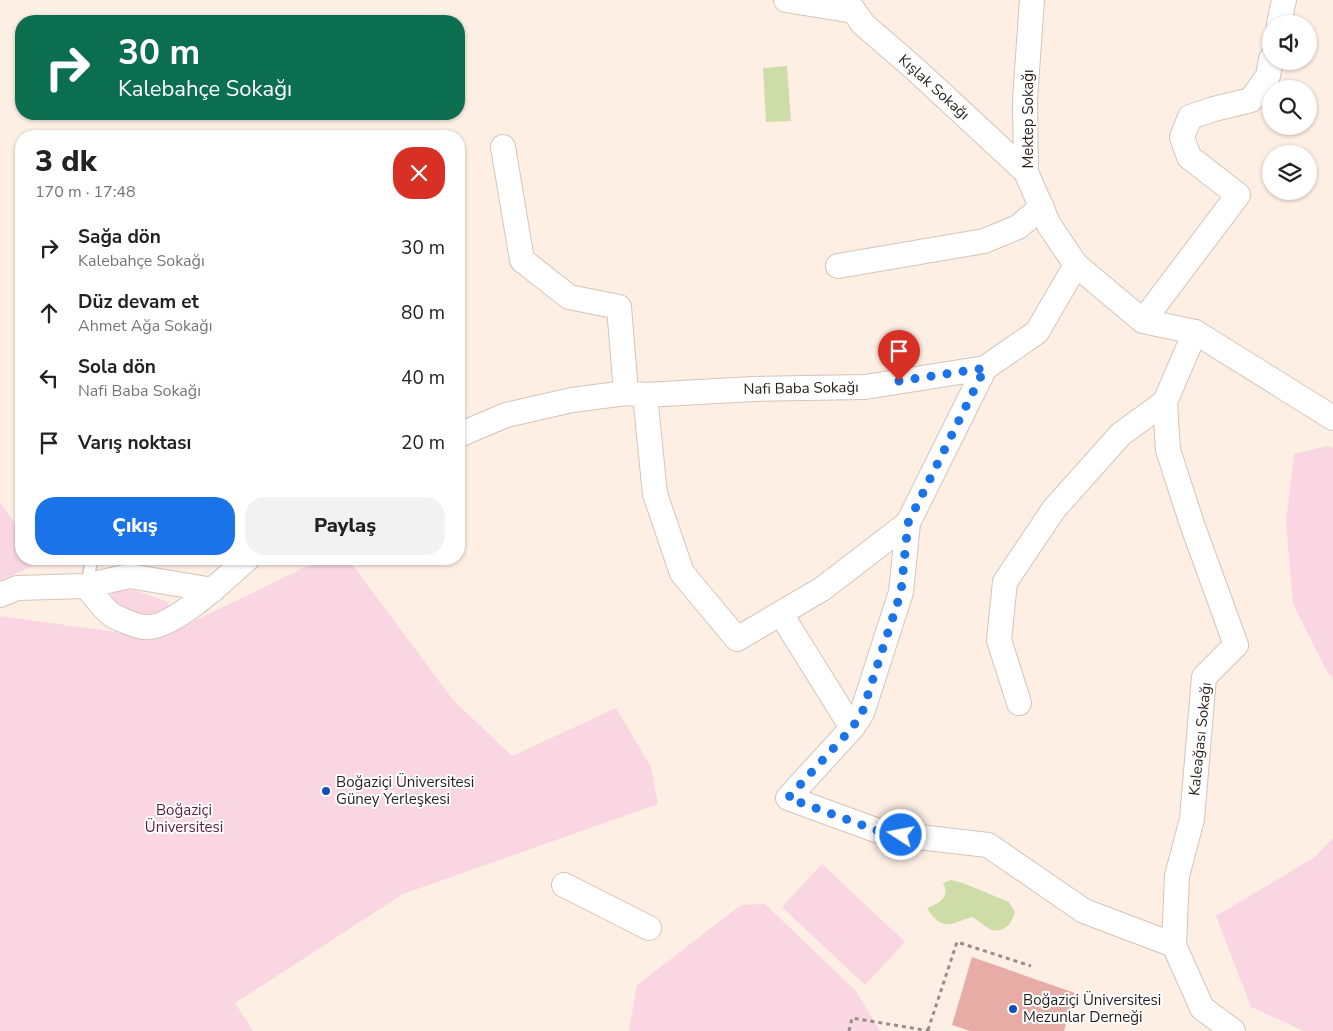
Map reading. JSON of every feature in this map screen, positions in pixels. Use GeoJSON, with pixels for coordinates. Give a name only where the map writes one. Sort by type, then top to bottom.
{"type":"FeatureCollection","features":[{"type":"Feature","properties":{"kind":"street"},"geometry":{"type":"LineString","coordinates":[[786,0],[850,6]]}},
{"type":"Feature","properties":{"kind":"street","name":"Mektep Sokağı"},"geometry":{"type":"LineString","coordinates":[[1032,0],[1025,100],[1026,172],[1049,225],[1076,264],[1143,322],[1195,332]]}},
{"type":"Feature","properties":{"kind":"street"},"geometry":{"type":"LineString","coordinates":[[1281,15],[1284,0]]}},
{"type":"Feature","properties":{"kind":"street","name":"Kışlak Sokağı"},"geometry":{"type":"LineString","coordinates":[[850,6],[863,24],[1026,172]]}},
{"type":"Feature","properties":{"kind":"street"},"geometry":{"type":"LineString","coordinates":[[1143,322],[1238,195],[1189,157],[1182,137],[1190,117],[1251,100],[1268,76],[1269,70]]}},
{"type":"Feature","properties":{"kind":"street"},"geometry":{"type":"LineString","coordinates":[[503,147],[522,260],[569,297],[619,307],[655,494],[682,574],[737,639],[822,589],[908,523]]}},
{"type":"Feature","properties":{"kind":"street"},"geometry":{"type":"LineString","coordinates":[[838,266],[984,241],[1018,227],[1042,207]]}},
{"type":"Feature","properties":{"kind":"street","name":"Nafi Baba Sokağı"},"geometry":{"type":"LineString","coordinates":[[465,432],[506,415],[572,400],[635,394],[865,386],[985,368],[1037,332],[1076,264]]}},
{"type":"Feature","properties":{"kind":"street"},"geometry":{"type":"LineString","coordinates":[[1195,332],[1333,418]]}},
{"type":"Feature","properties":{"kind":"street","name":"Kaleağası Sokağı"},"geometry":{"type":"LineString","coordinates":[[1195,332],[1165,402],[1168,450],[1192,524],[1236,645],[1204,677],[1192,819],[1176,876],[1174,946],[1202,1008],[1233,1031]]}},
{"type":"Feature","properties":{"kind":"street"},"geometry":{"type":"LineString","coordinates":[[985,368],[908,523],[901,592],[862,713],[852,728],[788,798],[884,833],[988,845],[1084,910],[1174,946]]}},
{"type":"Feature","properties":{"kind":"street"},"geometry":{"type":"LineString","coordinates":[[1019,703],[999,640],[1005,582],[1054,509],[1115,440],[1165,402]]}},
{"type":"Feature","properties":{"kind":"street"},"geometry":{"type":"LineString","coordinates":[[86,586],[110,614],[145,627],[160,625],[171,620],[213,590],[240,565]]}},
{"type":"Feature","properties":{"kind":"street"},"geometry":{"type":"LineString","coordinates":[[0,595],[17,588],[86,586],[129,576],[213,590]]}},
{"type":"Feature","properties":{"kind":"street"},"geometry":{"type":"LineString","coordinates":[[781,614],[852,728]]}},
{"type":"Feature","properties":{"kind":"street"},"geometry":{"type":"LineString","coordinates":[[564,885],[649,928]]}},
{"type":"Feature","properties":{"kind":"lane"},"geometry":{"type":"LineString","coordinates":[[86,586],[91,565]]}},
{"type":"Feature","properties":{"kind":"path"},"geometry":{"type":"LineString","coordinates":[[849,1031],[852,1018],[929,1031],[957,942],[1031,966]]}},
{"type":"Feature","properties":{"kind":"green space"},"geometry":{"type":"Polygon","coordinates":[[[1327,446],[1333,448],[1333,678],[1328,673],[1293,604],[1286,522],[1294,454],[1327,446]]]}},
{"type":"Feature","properties":{"kind":"green space"},"geometry":{"type":"Polygon","coordinates":[[[0,503],[15,524],[15,565],[34,565],[0,581],[0,503]]]}},
{"type":"Feature","properties":{"kind":"green space","name":"Boğaziçi Üniversitesi"},"geometry":{"type":"Polygon","coordinates":[[[310,565],[352,565],[453,700],[512,756],[616,708],[651,767],[658,804],[403,894],[235,1003],[253,1031],[0,1031],[0,616],[159,638],[310,565]]]}},
{"type":"Feature","properties":{"kind":"green space"},"geometry":{"type":"Polygon","coordinates":[[[118,590],[134,590],[168,602],[169,606],[163,611],[156,613],[141,614],[133,612],[118,606],[112,601],[111,596],[113,592],[118,590]]]}},
{"type":"Feature","properties":{"kind":"green space"},"geometry":{"type":"Polygon","coordinates":[[[1333,838],[1333,1031],[1304,1031],[1251,1007],[1216,916],[1315,857],[1333,838]]]}},
{"type":"Feature","properties":{"kind":"green space"},"geometry":{"type":"Polygon","coordinates":[[[822,864],[905,942],[865,985],[782,907],[822,864]]]}},
{"type":"Feature","properties":{"kind":"green space"},"geometry":{"type":"Polygon","coordinates":[[[765,904],[856,991],[880,1031],[629,1031],[637,985],[741,905],[765,904]]]}},
{"type":"Feature","properties":{"kind":"shaded area"},"geometry":{"type":"Polygon","coordinates":[[[787,66],[791,121],[766,122],[763,68],[787,66]]]}},
{"type":"Feature","properties":{"kind":"shaded area"},"geometry":{"type":"Polygon","coordinates":[[[951,880],[1009,902],[1015,912],[1010,923],[1004,929],[997,931],[990,929],[972,917],[952,924],[937,921],[927,908],[939,902],[945,896],[946,892],[943,883],[951,880]]]}},
{"type":"Feature","properties":{"kind":"building","name":"Boğaziçi Üniversitesi Mezunlar Derneği"},"geometry":{"type":"Polygon","coordinates":[[[972,957],[1075,993],[1064,1031],[970,1031],[952,1025],[972,957]]]}},
{"type":"Feature","properties":{"kind":"place","name":"Boğaziçi Üniversitesi Güney Yerleşkesi"},"geometry":{"type":"Point","coordinates":[326,791]}},
{"type":"Feature","properties":{"kind":"place","name":"Boğaziçi Üniversitesi Mezunlar Derneği"},"geometry":{"type":"Point","coordinates":[1013,1009]}},
{"type":"Feature","properties":{"kind":"route"},"geometry":{"type":"LineString","coordinates":[[899,381],[985,368],[908,523],[901,592],[862,713],[852,728],[788,798],[884,833],[901,835]]}}]}
